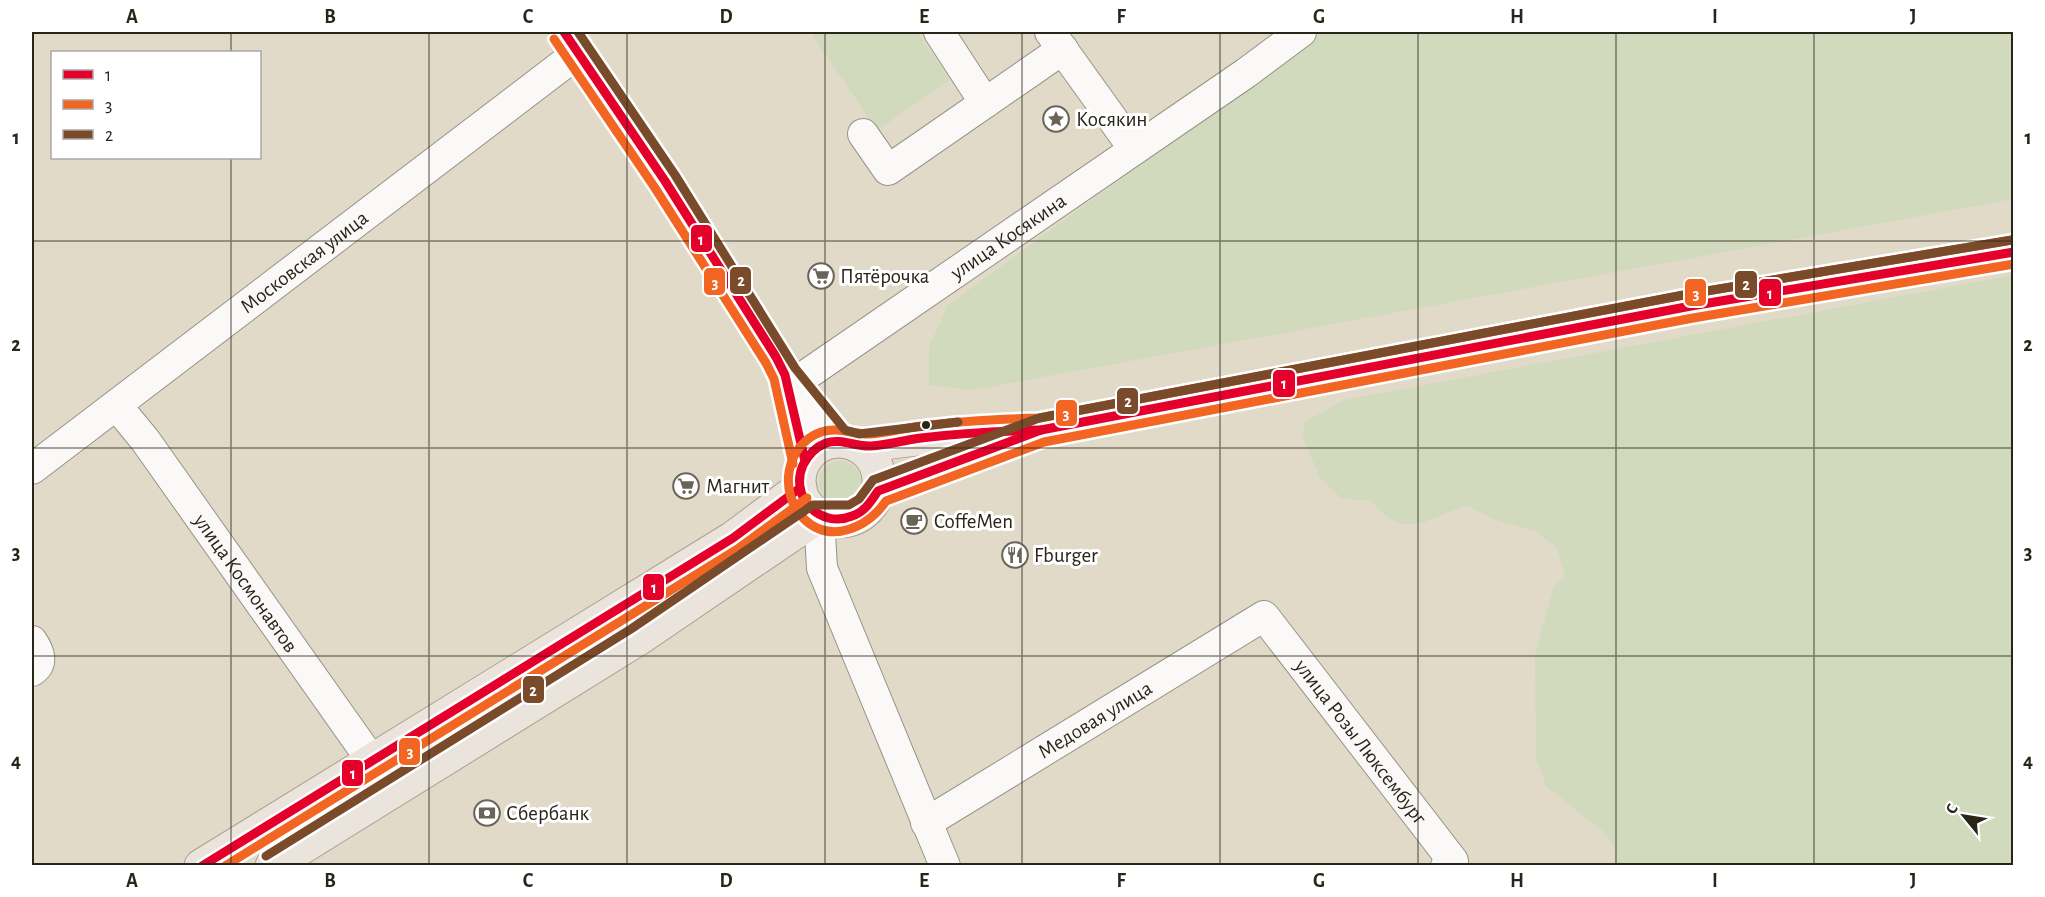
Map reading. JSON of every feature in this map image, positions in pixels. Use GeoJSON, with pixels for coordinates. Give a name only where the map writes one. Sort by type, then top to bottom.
{"type":"FeatureCollection","features":[{"type":"Feature","properties":{"kind":"main road"},"geometry":{"type":"LineString","coordinates":[[201,866],[733,538],[803,474],[813,450],[848,443],[974,432],[1041,430],[1691,306],[2013,252]]}},
{"type":"Feature","properties":{"kind":"main road"},"geometry":{"type":"LineString","coordinates":[[878,491],[1041,430]]}},
{"type":"Feature","properties":{"kind":"main road"},"geometry":{"type":"LineString","coordinates":[[803,474],[810,508],[819,516],[843,521],[865,512],[878,491],[878,470],[867,452],[848,443]]}},
{"type":"Feature","properties":{"kind":"main road"},"geometry":{"type":"LineString","coordinates":[[272,866],[638,639],[819,516]]}},
{"type":"Feature","properties":{"kind":"street"},"geometry":{"type":"LineString","coordinates":[[939,32],[985,103]]}},
{"type":"Feature","properties":{"kind":"street","name":"улица Косякина"},"geometry":{"type":"LineString","coordinates":[[789,380],[1134,149],[1297,33]]}},
{"type":"Feature","properties":{"kind":"street"},"geometry":{"type":"LineString","coordinates":[[863,134],[888,170],[985,103],[1057,40],[1134,149]]}},
{"type":"Feature","properties":{"kind":"street"},"geometry":{"type":"LineString","coordinates":[[571,43],[665,182],[789,380],[848,443]]}},
{"type":"Feature","properties":{"kind":"street","name":"Московская улица"},"geometry":{"type":"LineString","coordinates":[[32,469],[117,406],[571,43]]}},
{"type":"Feature","properties":{"kind":"street"},"geometry":{"type":"LineString","coordinates":[[789,380],[803,474]]}},
{"type":"Feature","properties":{"kind":"street","name":"улица Космонавтов"},"geometry":{"type":"LineString","coordinates":[[117,406],[145,440],[372,761]]}},
{"type":"Feature","properties":{"kind":"street"},"geometry":{"type":"LineString","coordinates":[[819,516],[822,568],[945,866]]}},
{"type":"Feature","properties":{"kind":"street","name":"Медовая улица"},"geometry":{"type":"LineString","coordinates":[[926,823],[1264,616]]}},
{"type":"Feature","properties":{"kind":"street","name":"улица Розы Люксембург"},"geometry":{"type":"LineString","coordinates":[[1264,616],[1453,861],[1446,866]]}},
{"type":"Feature","properties":{"kind":"street"},"geometry":{"type":"LineString","coordinates":[[32,641],[39,651],[39,659],[32,671]]}},
{"type":"Feature","properties":{"kind":"green space"},"geometry":{"type":"Polygon","coordinates":[[[810,32],[917,32],[950,80],[877,130],[810,32]]]}},
{"type":"Feature","properties":{"kind":"green space"},"geometry":{"type":"Polygon","coordinates":[[[1322,32],[2013,32],[2013,199],[973,390],[929,385],[929,347],[948,305],[1322,32]]]}},
{"type":"Feature","properties":{"kind":"green space"},"geometry":{"type":"Polygon","coordinates":[[[2013,275],[2013,865],[1614,865],[1615,848],[1606,834],[1546,786],[1536,758],[1535,654],[1554,586],[1565,577],[1557,548],[1535,531],[1492,519],[1467,505],[1422,523],[1404,524],[1390,519],[1370,501],[1341,498],[1320,478],[1302,436],[1305,422],[1344,400],[2013,275]]]}},
{"type":"Feature","properties":{"kind":"green space"},"geometry":{"type":"Polygon","coordinates":[[[840,461],[855,467],[861,482],[855,497],[840,503],[825,497],[819,482],[825,467],[840,461]]]}},
{"type":"Feature","properties":{"kind":"transit line","name":"1"},"geometry":{"type":"LineString","coordinates":[[564,32],[665,181],[776,357],[785,375],[805,461]]}},
{"type":"Feature","properties":{"kind":"transit line","name":"2"},"geometry":{"type":"LineString","coordinates":[[578,32],[675,175],[795,368],[845,430],[859,434],[958,422]]}},
{"type":"Feature","properties":{"kind":"transit line","name":"3"},"geometry":{"type":"LineString","coordinates":[[554,39],[655,188],[766,363],[774,379],[793,464]]}},
{"type":"Feature","properties":{"kind":"transit line","name":"3"},"geometry":{"type":"LineString","coordinates":[[2012,240],[1689,294],[1040,418],[950,423],[871,434],[828,430],[809,438],[800,447],[793,458],[788,483],[796,508],[804,519],[815,527],[837,532],[859,525],[886,501],[1044,442],[1693,318],[2014,264]]}},
{"type":"Feature","properties":{"kind":"transit line","name":"2"},"geometry":{"type":"LineString","coordinates":[[266,856],[631,629],[813,505],[849,505],[859,499],[873,480],[1039,418],[1689,294],[2012,240]]}},
{"type":"Feature","properties":{"kind":"transit line","name":"1"},"geometry":{"type":"LineString","coordinates":[[1041,430],[1691,306],[2014,252]]}},
{"type":"Feature","properties":{"kind":"transit line","name":"1"},"geometry":{"type":"LineString","coordinates":[[1041,430],[878,491],[864,509],[857,514],[840,519],[819,514],[804,499],[800,488],[800,477],[805,461],[816,449],[826,443],[871,446],[951,435],[1041,430]]}},
{"type":"Feature","properties":{"kind":"transit line","name":"1"},"geometry":{"type":"LineString","coordinates":[[202,866],[733,538],[800,488]]}},
{"type":"Feature","properties":{"kind":"transit line","name":"3"},"geometry":{"type":"LineString","coordinates":[[225,866],[739,548],[807,498]]}},
{"type":"Feature","properties":{"kind":"place","name":"Косякин"},"geometry":{"type":"Point","coordinates":[1056,119]}},
{"type":"Feature","properties":{"kind":"place","name":"Пятёрочка"},"geometry":{"type":"Point","coordinates":[821,276]}},
{"type":"Feature","properties":{"kind":"place","name":"Магнит"},"geometry":{"type":"Point","coordinates":[686,486]}},
{"type":"Feature","properties":{"kind":"place","name":"CoffeMen"},"geometry":{"type":"Point","coordinates":[914,521]}},
{"type":"Feature","properties":{"kind":"place","name":"Fburger"},"geometry":{"type":"Point","coordinates":[1015,555]}},
{"type":"Feature","properties":{"kind":"place","name":"Сбербанк"},"geometry":{"type":"Point","coordinates":[487,813]}}]}
